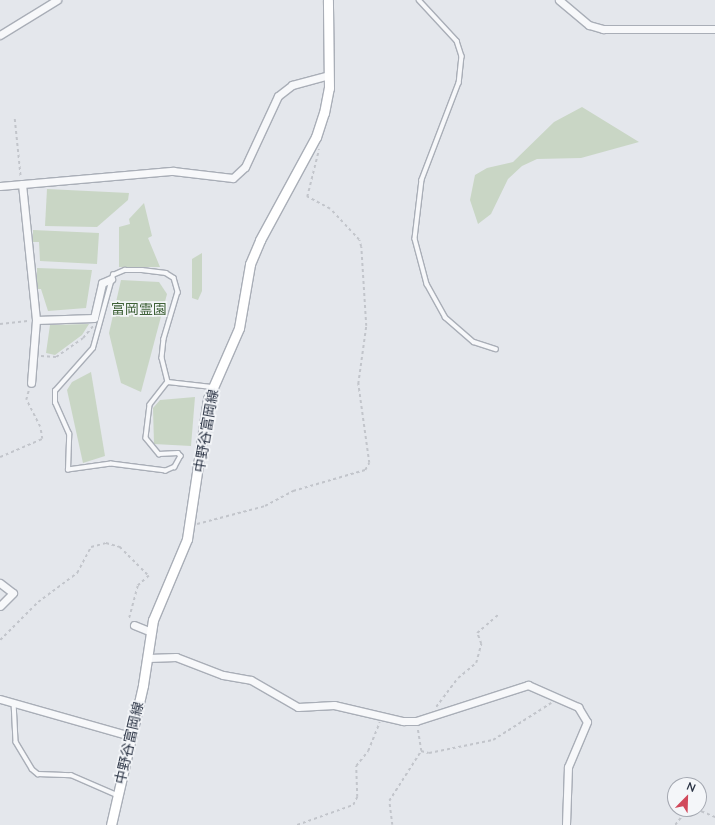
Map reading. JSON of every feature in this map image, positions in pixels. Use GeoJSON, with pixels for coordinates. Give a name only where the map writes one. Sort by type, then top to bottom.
{"type":"FeatureCollection","features":[{"type":"Feature","properties":{"kind":"main road","name":"中野谷富岡線"},"geometry":{"type":"LineString","coordinates":[[111,825],[148,658],[151,632],[190,526],[212,387],[239,328],[250,264],[260,240],[316,137],[329,75],[328,0]]}},
{"type":"Feature","properties":{"kind":"street"},"geometry":{"type":"LineString","coordinates":[[0,35],[56,0]]}},
{"type":"Feature","properties":{"kind":"street"},"geometry":{"type":"LineString","coordinates":[[558,0],[589,24],[603,29],[715,29]]}},
{"type":"Feature","properties":{"kind":"street"},"geometry":{"type":"LineString","coordinates":[[0,186],[173,171],[233,178],[245,168],[278,96],[292,85],[329,75]]}},
{"type":"Feature","properties":{"kind":"street"},"geometry":{"type":"LineString","coordinates":[[22,184],[36,320],[31,383]]}},
{"type":"Feature","properties":{"kind":"street"},"geometry":{"type":"LineString","coordinates":[[36,320],[94,318],[102,283],[111,279]]}},
{"type":"Feature","properties":{"kind":"street"},"geometry":{"type":"LineString","coordinates":[[0,583],[13,593],[0,606]]}},
{"type":"Feature","properties":{"kind":"street"},"geometry":{"type":"LineString","coordinates":[[134,625],[151,632]]}},
{"type":"Feature","properties":{"kind":"street"},"geometry":{"type":"LineString","coordinates":[[148,658],[176,657],[223,675],[252,680],[298,707],[334,705],[382,717],[416,722],[433,715],[528,685],[578,708],[587,722],[568,767],[566,825]]}},
{"type":"Feature","properties":{"kind":"street"},"geometry":{"type":"LineString","coordinates":[[0,699],[130,736]]}},
{"type":"Feature","properties":{"kind":"lane"},"geometry":{"type":"LineString","coordinates":[[419,0],[444,24],[458,41],[462,56],[459,83],[422,180],[415,239],[427,284],[444,317],[474,342],[496,349]]}},
{"type":"Feature","properties":{"kind":"lane"},"geometry":{"type":"LineString","coordinates":[[125,270],[161,272],[174,278],[178,298],[162,352],[168,382],[150,405],[146,438],[158,454],[180,454],[172,470],[160,472],[111,464],[68,470],[69,434],[55,402],[55,391],[93,348],[111,279],[125,270]]}},
{"type":"Feature","properties":{"kind":"lane"},"geometry":{"type":"LineString","coordinates":[[168,382],[212,387]]}},
{"type":"Feature","properties":{"kind":"lane"},"geometry":{"type":"LineString","coordinates":[[14,702],[16,742],[32,769],[38,774],[71,775],[117,795]]}},
{"type":"Feature","properties":{"kind":"path"},"geometry":{"type":"LineString","coordinates":[[15,119],[22,184]]}},
{"type":"Feature","properties":{"kind":"path"},"geometry":{"type":"LineString","coordinates":[[190,526],[265,506],[293,491],[365,470],[369,463],[358,384],[366,326],[361,247],[359,240],[330,209],[307,197],[320,147],[316,137]]}},
{"type":"Feature","properties":{"kind":"path"},"geometry":{"type":"LineString","coordinates":[[33,355],[56,357],[88,334],[94,318]]}},
{"type":"Feature","properties":{"kind":"path"},"geometry":{"type":"LineString","coordinates":[[0,324],[36,320]]}},
{"type":"Feature","properties":{"kind":"path"},"geometry":{"type":"LineString","coordinates":[[0,457],[42,439],[40,427],[26,400],[31,383]]}},
{"type":"Feature","properties":{"kind":"path"},"geometry":{"type":"LineString","coordinates":[[0,640],[38,602],[77,573],[91,547],[106,543],[120,547],[149,576],[138,586],[129,612],[134,625]]}},
{"type":"Feature","properties":{"kind":"path"},"geometry":{"type":"LineString","coordinates":[[433,715],[458,678],[476,663],[481,644],[477,633],[499,614]]}},
{"type":"Feature","properties":{"kind":"path"},"geometry":{"type":"LineString","coordinates":[[421,751],[429,753],[493,740],[558,698]]}},
{"type":"Feature","properties":{"kind":"path"},"geometry":{"type":"LineString","coordinates":[[297,825],[353,805],[357,797],[356,766],[368,751],[382,717]]}},
{"type":"Feature","properties":{"kind":"path"},"geometry":{"type":"LineString","coordinates":[[392,825],[390,801],[421,751],[416,722]]}},
{"type":"Feature","properties":{"kind":"path"},"geometry":{"type":"LineString","coordinates":[[675,825],[681,817]]}},
{"type":"Feature","properties":{"kind":"green space"},"geometry":{"type":"Polygon","coordinates":[[[582,107],[639,142],[581,158],[537,159],[522,166],[508,179],[491,214],[478,224],[470,200],[475,175],[487,168],[513,162],[554,122],[582,107]]]}},
{"type":"Feature","properties":{"kind":"green space"},"geometry":{"type":"Polygon","coordinates":[[[47,189],[129,193],[128,200],[97,227],[45,226],[47,189]]]}},
{"type":"Feature","properties":{"kind":"green space"},"geometry":{"type":"Polygon","coordinates":[[[144,203],[152,236],[148,238],[160,267],[119,267],[119,227],[130,224],[129,219],[144,203]]]}},
{"type":"Feature","properties":{"kind":"green space"},"geometry":{"type":"Polygon","coordinates":[[[33,230],[99,233],[97,264],[40,261],[39,242],[33,242],[33,230]]]}},
{"type":"Feature","properties":{"kind":"green space"},"geometry":{"type":"Polygon","coordinates":[[[202,253],[202,291],[198,300],[192,298],[192,259],[202,253]]]}},
{"type":"Feature","properties":{"kind":"green space"},"geometry":{"type":"Polygon","coordinates":[[[37,268],[92,270],[86,308],[48,311],[41,289],[37,289],[37,268]]]}},
{"type":"Feature","properties":{"kind":"green space","name":"富岡霊園"},"geometry":{"type":"Polygon","coordinates":[[[121,280],[159,282],[167,294],[141,392],[121,383],[109,333],[121,280]]]}},
{"type":"Feature","properties":{"kind":"green space"},"geometry":{"type":"Polygon","coordinates":[[[89,324],[82,335],[55,355],[46,353],[50,325],[89,324]]]}},
{"type":"Feature","properties":{"kind":"green space"},"geometry":{"type":"Polygon","coordinates":[[[91,372],[105,456],[83,463],[67,390],[72,382],[91,372]]]}},
{"type":"Feature","properties":{"kind":"green space"},"geometry":{"type":"Polygon","coordinates":[[[195,397],[191,446],[154,444],[153,408],[160,400],[195,397]]]}}]}
